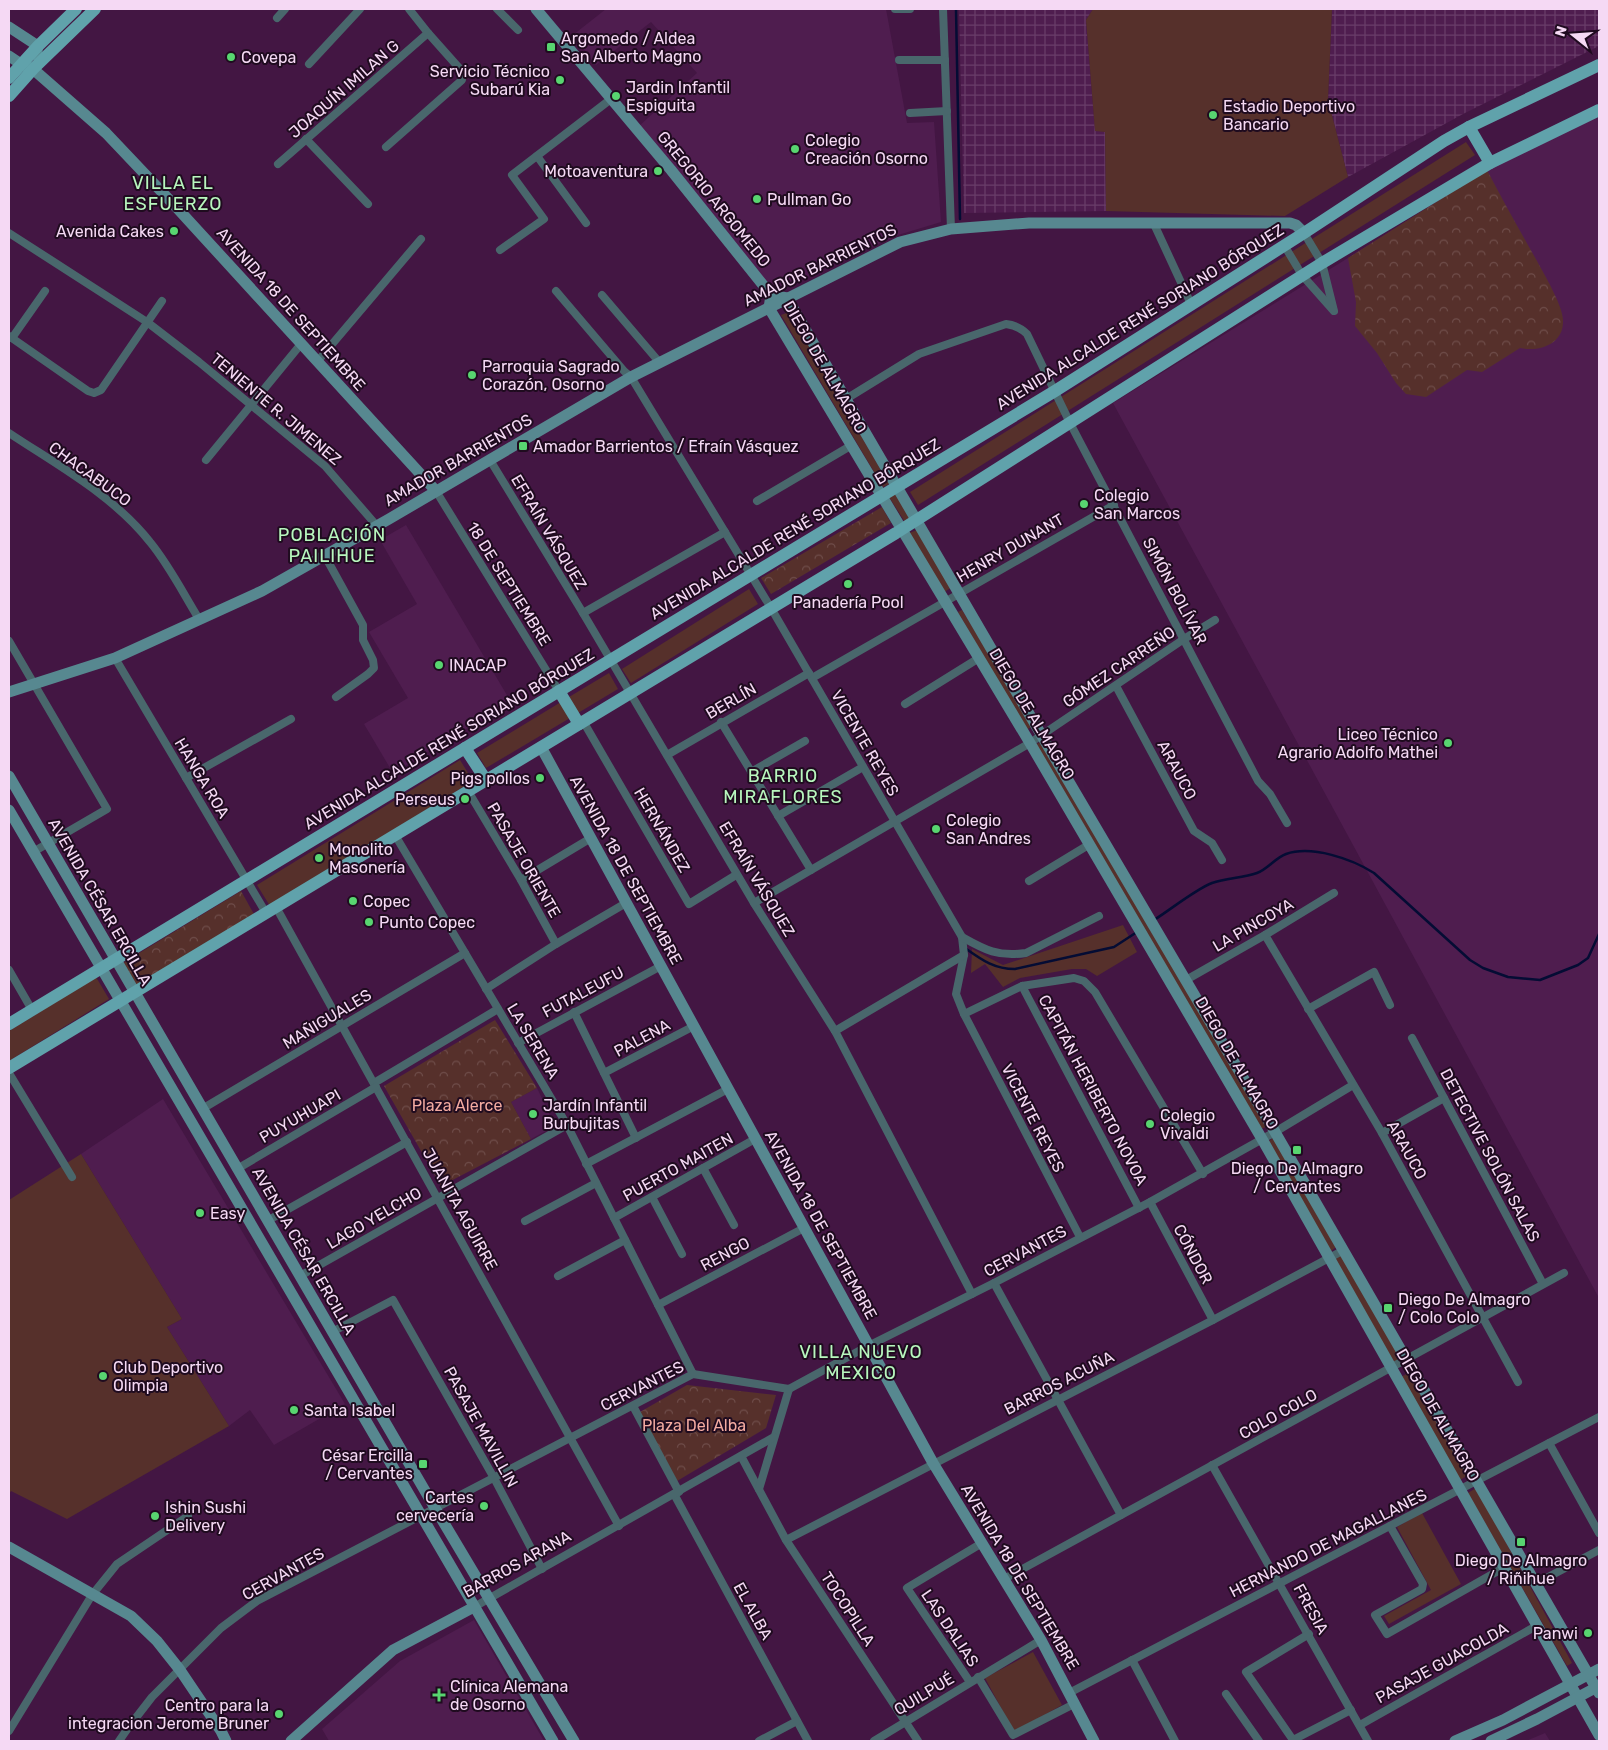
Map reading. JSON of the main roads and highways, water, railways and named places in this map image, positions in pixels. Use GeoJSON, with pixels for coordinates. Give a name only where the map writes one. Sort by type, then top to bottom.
{"type":"FeatureCollection","features":[{"type":"Feature","properties":{"kind":"main road"},"geometry":{"type":"LineString","coordinates":[[9,96],[38,46],[76,9]]}},
{"type":"Feature","properties":{"kind":"main road"},"geometry":{"type":"LineString","coordinates":[[9,78],[27,67],[95,9]]}},
{"type":"Feature","properties":{"kind":"main road","name":"GREGORIO ARGOMEDO"},"geometry":{"type":"LineString","coordinates":[[536,9],[671,170],[771,294]]}},
{"type":"Feature","properties":{"kind":"main road"},"geometry":{"type":"LineString","coordinates":[[9,27],[38,46]]}},
{"type":"Feature","properties":{"kind":"main road","name":"AVENIDA 18 DE SEPTIEMBRE"},"geometry":{"type":"LineString","coordinates":[[9,56],[27,67],[106,133],[436,491]]}},
{"type":"Feature","properties":{"kind":"main road","name":"AVENIDA ALCALDE RENÉ SORIANO BÓRQUEZ"},"geometry":{"type":"LineString","coordinates":[[9,1024],[1055,391],[1304,233],[1444,141],[1469,127],[1599,65]]}},
{"type":"Feature","properties":{"kind":"main road"},"geometry":{"type":"LineString","coordinates":[[9,1068],[902,529],[1302,275],[1490,163],[1599,110]]}},
{"type":"Feature","properties":{"kind":"main road"},"geometry":{"type":"LineString","coordinates":[[1469,127],[1490,163]]}},
{"type":"Feature","properties":{"kind":"main road","name":"AMADOR BARRIENTOS"},"geometry":{"type":"LineString","coordinates":[[9,692],[33,686],[115,658],[262,590],[377,526],[631,377],[900,242],[951,228],[1029,223],[1290,223],[1296,225],[1304,233]]}},
{"type":"Feature","properties":{"kind":"main road","name":"DIEGO DE ALMAGRO"},"geometry":{"type":"LineString","coordinates":[[1598,1689],[1594,1672],[1537,1584],[1276,1132],[1148,917],[787,298],[771,294],[769,308],[1090,844],[1262,1139],[1572,1684],[1599,1735]]}},
{"type":"Feature","properties":{"kind":"main road"},"geometry":{"type":"LineString","coordinates":[[830,409],[846,400]]}},
{"type":"Feature","properties":{"kind":"main road"},"geometry":{"type":"LineString","coordinates":[[559,692],[581,723]]}},
{"type":"Feature","properties":{"kind":"main road","name":"AVENIDA 18 DE SEPTIEMBRE"},"geometry":{"type":"LineString","coordinates":[[541,747],[933,1463],[1041,1640],[1094,1741]]}},
{"type":"Feature","properties":{"kind":"main road"},"geometry":{"type":"LineString","coordinates":[[465,748],[486,780]]}},
{"type":"Feature","properties":{"kind":"main road","name":"AVENIDA CÉSAR ERCILLA"},"geometry":{"type":"LineString","coordinates":[[9,776],[488,1599],[574,1741]]}},
{"type":"Feature","properties":{"kind":"main road","name":"AVENIDA CÉSAR ERCILLA"},"geometry":{"type":"LineString","coordinates":[[9,810],[100,969],[553,1741]]}},
{"type":"Feature","properties":{"kind":"main road"},"geometry":{"type":"LineString","coordinates":[[1413,1404],[1428,1395]]}},
{"type":"Feature","properties":{"kind":"main road"},"geometry":{"type":"LineString","coordinates":[[9,1547],[132,1616],[157,1641],[180,1670],[221,1730],[226,1741]]}},
{"type":"Feature","properties":{"kind":"main road","name":"BARROS ARANA"},"geometry":{"type":"LineString","coordinates":[[291,1741],[393,1650],[474,1607]]}},
{"type":"Feature","properties":{"kind":"main road"},"geometry":{"type":"LineString","coordinates":[[1455,1741],[1503,1720],[1594,1672]]}},
{"type":"Feature","properties":{"kind":"main road"},"geometry":{"type":"LineString","coordinates":[[1491,1741],[1598,1689]]}},
{"type":"Feature","properties":{"kind":"waterway"},"geometry":{"type":"LineString","coordinates":[[956,9],[960,219]]}},
{"type":"Feature","properties":{"kind":"waterway"},"geometry":{"type":"LineString","coordinates":[[1154,920],[1212,883],[1257,873],[1286,854],[1308,851],[1343,858],[1374,873],[1470,960],[1483,968],[1508,977],[1540,980],[1578,965],[1588,958],[1599,934]]}},
{"type":"Feature","properties":{"kind":"waterway"},"geometry":{"type":"LineString","coordinates":[[965,948],[994,966],[1015,969],[1114,947],[1137,932]]}},
{"type":"Feature","properties":{"kind":"place","name":"Argomedo / Aldea San Alberto Magno"},"geometry":{"type":"Point","coordinates":[551,47]}},
{"type":"Feature","properties":{"kind":"place","name":"Covepa"},"geometry":{"type":"Point","coordinates":[231,57]}},
{"type":"Feature","properties":{"kind":"place","name":"Servicio Técnico Subarú Kia"},"geometry":{"type":"Point","coordinates":[560,80]}},
{"type":"Feature","properties":{"kind":"place","name":"Jardin Infantil Espiguita"},"geometry":{"type":"Point","coordinates":[616,96]}},
{"type":"Feature","properties":{"kind":"place","name":"Estadio Deportivo Bancario"},"geometry":{"type":"Point","coordinates":[1213,115]}},
{"type":"Feature","properties":{"kind":"place","name":"Colegio Creación Osorno"},"geometry":{"type":"Point","coordinates":[795,149]}},
{"type":"Feature","properties":{"kind":"place","name":"Motoaventura"},"geometry":{"type":"Point","coordinates":[658,171]}},
{"type":"Feature","properties":{"kind":"place","name":"Pullman Go"},"geometry":{"type":"Point","coordinates":[757,199]}},
{"type":"Feature","properties":{"kind":"place","name":"Avenida Cakes"},"geometry":{"type":"Point","coordinates":[174,231]}},
{"type":"Feature","properties":{"kind":"place","name":"Parroquia Sagrado Corazón, Osorno"},"geometry":{"type":"Point","coordinates":[472,375]}},
{"type":"Feature","properties":{"kind":"place","name":"Amador Barrientos / Efraín Vásquez"},"geometry":{"type":"Point","coordinates":[523,446]}},
{"type":"Feature","properties":{"kind":"place","name":"Colegio San Marcos"},"geometry":{"type":"Point","coordinates":[1084,504]}},
{"type":"Feature","properties":{"kind":"place","name":"Panadería Pool"},"geometry":{"type":"Point","coordinates":[848,584]}},
{"type":"Feature","properties":{"kind":"place","name":"INACAP"},"geometry":{"type":"Point","coordinates":[439,665]}},
{"type":"Feature","properties":{"kind":"place","name":"Liceo Técnico Agrario Adolfo Mathei"},"geometry":{"type":"Point","coordinates":[1448,743]}},
{"type":"Feature","properties":{"kind":"place","name":"Pigs pollos"},"geometry":{"type":"Point","coordinates":[540,778]}},
{"type":"Feature","properties":{"kind":"place","name":"Perseus"},"geometry":{"type":"Point","coordinates":[465,799]}},
{"type":"Feature","properties":{"kind":"place","name":"Colegio San Andres"},"geometry":{"type":"Point","coordinates":[936,829]}},
{"type":"Feature","properties":{"kind":"place","name":"Monolito Masonería"},"geometry":{"type":"Point","coordinates":[319,858]}},
{"type":"Feature","properties":{"kind":"place","name":"Copec"},"geometry":{"type":"Point","coordinates":[353,901]}},
{"type":"Feature","properties":{"kind":"place","name":"Punto Copec"},"geometry":{"type":"Point","coordinates":[369,922]}},
{"type":"Feature","properties":{"kind":"place","name":"Jardín Infantil Burbujitas"},"geometry":{"type":"Point","coordinates":[533,1114]}},
{"type":"Feature","properties":{"kind":"place","name":"Colegio Vivaldi"},"geometry":{"type":"Point","coordinates":[1150,1124]}},
{"type":"Feature","properties":{"kind":"place","name":"Diego De Almagro / Cervantes"},"geometry":{"type":"Point","coordinates":[1297,1150]}},
{"type":"Feature","properties":{"kind":"place","name":"Easy"},"geometry":{"type":"Point","coordinates":[200,1213]}},
{"type":"Feature","properties":{"kind":"place","name":"Diego De Almagro / Colo Colo"},"geometry":{"type":"Point","coordinates":[1388,1308]}},
{"type":"Feature","properties":{"kind":"place","name":"Club Deportivo Olimpia"},"geometry":{"type":"Point","coordinates":[103,1376]}},
{"type":"Feature","properties":{"kind":"place","name":"Santa Isabel"},"geometry":{"type":"Point","coordinates":[294,1410]}},
{"type":"Feature","properties":{"kind":"place","name":"César Ercilla / Cervantes"},"geometry":{"type":"Point","coordinates":[423,1464]}},
{"type":"Feature","properties":{"kind":"place","name":"Cartes cervecería"},"geometry":{"type":"Point","coordinates":[484,1506]}},
{"type":"Feature","properties":{"kind":"place","name":"Ishin Sushi Delivery"},"geometry":{"type":"Point","coordinates":[155,1516]}},
{"type":"Feature","properties":{"kind":"place","name":"Diego De Almagro / Riñihue"},"geometry":{"type":"Point","coordinates":[1521,1542]}},
{"type":"Feature","properties":{"kind":"place","name":"Panwi"},"geometry":{"type":"Point","coordinates":[1588,1633]}},
{"type":"Feature","properties":{"kind":"place","name":"Clínica Alemana de Osorno"},"geometry":{"type":"Point","coordinates":[439,1695]}},
{"type":"Feature","properties":{"kind":"place","name":"Centro para la integracion Jerome Bruner"},"geometry":{"type":"Point","coordinates":[279,1714]}},
{"type":"Feature","properties":{"kind":"district","name":"VILLA EL ESFUERZO"},"geometry":{"type":"Point","coordinates":[173,193]}},
{"type":"Feature","properties":{"kind":"district","name":"POBLACIÓN PAILIHUE"},"geometry":{"type":"Point","coordinates":[332,545]}},
{"type":"Feature","properties":{"kind":"district","name":"BARRIO MIRAFLORES"},"geometry":{"type":"Point","coordinates":[783,786]}},
{"type":"Feature","properties":{"kind":"district","name":"VILLA NUEVO MEXICO"},"geometry":{"type":"Point","coordinates":[861,1362]}},
{"type":"Feature","properties":{"kind":"park label","name":"Plaza Alerce"},"geometry":{"type":"Point","coordinates":[457,1105]}},
{"type":"Feature","properties":{"kind":"park label","name":"Plaza Del Alba"},"geometry":{"type":"Point","coordinates":[694,1425]}}]}
